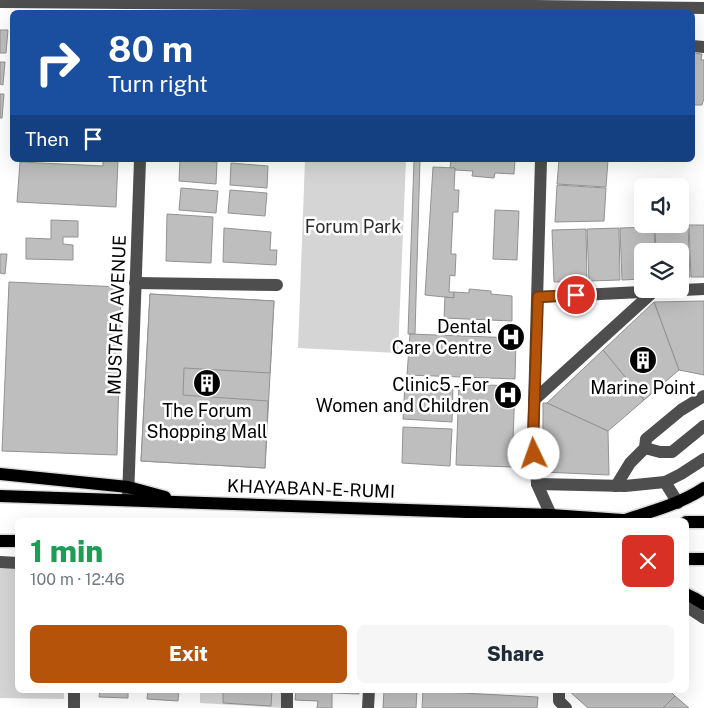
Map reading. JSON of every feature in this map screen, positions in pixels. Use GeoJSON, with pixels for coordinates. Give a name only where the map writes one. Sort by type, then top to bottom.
{"type":"FeatureCollection","features":[{"type":"Feature","properties":{"kind":"main road"},"geometry":{"type":"LineString","coordinates":[[0,474],[128,487],[185,502]]}},
{"type":"Feature","properties":{"kind":"main road"},"geometry":{"type":"LineString","coordinates":[[629,518],[678,503],[694,496],[704,488]]}},
{"type":"Feature","properties":{"kind":"main road","name":"KHAYABAN-E-RUMI"},"geometry":{"type":"LineString","coordinates":[[0,496],[594,518]]}},
{"type":"Feature","properties":{"kind":"main road"},"geometry":{"type":"LineString","coordinates":[[689,522],[704,522]]}},
{"type":"Feature","properties":{"kind":"main road"},"geometry":{"type":"LineString","coordinates":[[0,541],[15,541]]}},
{"type":"Feature","properties":{"kind":"main road"},"geometry":{"type":"LineString","coordinates":[[689,558],[704,559]]}},
{"type":"Feature","properties":{"kind":"main road"},"geometry":{"type":"LineString","coordinates":[[689,596],[704,604]]}},
{"type":"Feature","properties":{"kind":"street"},"geometry":{"type":"LineString","coordinates":[[0,2],[145,8],[298,2],[534,3],[704,8]]}},
{"type":"Feature","properties":{"kind":"street","name":"MUSTAFA AVENUE"},"geometry":{"type":"LineString","coordinates":[[128,501],[140,162]]}},
{"type":"Feature","properties":{"kind":"street"},"geometry":{"type":"LineString","coordinates":[[541,162],[533,440],[537,484],[551,515]]}},
{"type":"Feature","properties":{"kind":"street"},"geometry":{"type":"LineString","coordinates":[[135,283],[277,285]]}},
{"type":"Feature","properties":{"kind":"street"},"geometry":{"type":"LineString","coordinates":[[689,290],[704,290]]}},
{"type":"Feature","properties":{"kind":"street"},"geometry":{"type":"LineString","coordinates":[[538,297],[634,292]]}},
{"type":"Feature","properties":{"kind":"street"},"geometry":{"type":"LineString","coordinates":[[534,400],[646,298]]}},
{"type":"Feature","properties":{"kind":"street"},"geometry":{"type":"LineString","coordinates":[[616,486],[630,463],[645,448],[646,439],[681,410],[704,396]]}},
{"type":"Feature","properties":{"kind":"street"},"geometry":{"type":"LineString","coordinates":[[645,448],[660,452],[672,452],[704,426]]}},
{"type":"Feature","properties":{"kind":"street"},"geometry":{"type":"LineString","coordinates":[[537,484],[616,486],[665,482],[704,459]]}},
{"type":"Feature","properties":{"kind":"street"},"geometry":{"type":"LineString","coordinates":[[665,482],[678,503]]}},
{"type":"Feature","properties":{"kind":"street"},"geometry":{"type":"LineString","coordinates":[[0,562],[15,563]]}},
{"type":"Feature","properties":{"kind":"street"},"geometry":{"type":"LineString","coordinates":[[689,608],[704,618]]}},
{"type":"Feature","properties":{"kind":"street"},"geometry":{"type":"LineString","coordinates":[[74,693],[74,708]]}},
{"type":"Feature","properties":{"kind":"street"},"geometry":{"type":"LineString","coordinates":[[287,693],[287,708]]}},
{"type":"Feature","properties":{"kind":"street"},"geometry":{"type":"LineString","coordinates":[[368,708],[369,693]]}},
{"type":"Feature","properties":{"kind":"street"},"geometry":{"type":"LineString","coordinates":[[559,693],[559,701],[566,708]]}},
{"type":"Feature","properties":{"kind":"green space","name":"Forum Park"},"geometry":{"type":"Polygon","coordinates":[[[305,162],[406,162],[398,353],[298,348],[305,162]]]}},
{"type":"Feature","properties":{"kind":"green space"},"geometry":{"type":"Polygon","coordinates":[[[0,565],[15,566],[15,693],[64,693],[64,699],[0,698],[0,565]]]}},
{"type":"Feature","properties":{"kind":"green space"},"geometry":{"type":"Polygon","coordinates":[[[200,693],[286,693],[285,708],[200,703],[200,693]]]}},
{"type":"Feature","properties":{"kind":"building"},"geometry":{"type":"Polygon","coordinates":[[[0,30],[8,30],[6,53],[0,53],[0,30]]]}},
{"type":"Feature","properties":{"kind":"building"},"geometry":{"type":"Polygon","coordinates":[[[695,53],[702,54],[701,60],[704,60],[704,100],[702,105],[695,105],[695,53]]]}},
{"type":"Feature","properties":{"kind":"building"},"geometry":{"type":"Polygon","coordinates":[[[0,62],[5,62],[3,85],[0,84],[0,62]]]}},
{"type":"Feature","properties":{"kind":"building"},"geometry":{"type":"Polygon","coordinates":[[[0,94],[4,94],[2,118],[0,118],[0,94]]]}},
{"type":"Feature","properties":{"kind":"building"},"geometry":{"type":"Polygon","coordinates":[[[20,162],[103,166],[103,162],[118,162],[116,207],[17,202],[20,162]]]}},
{"type":"Feature","properties":{"kind":"building"},"geometry":{"type":"Polygon","coordinates":[[[180,162],[217,162],[216,184],[179,181],[180,162]]]}},
{"type":"Feature","properties":{"kind":"building"},"geometry":{"type":"Polygon","coordinates":[[[414,162],[420,162],[415,334],[408,334],[414,162]]]}},
{"type":"Feature","properties":{"kind":"building"},"geometry":{"type":"Polygon","coordinates":[[[451,162],[515,162],[514,174],[495,173],[494,178],[472,176],[473,171],[450,168],[451,162]]]}},
{"type":"Feature","properties":{"kind":"building"},"geometry":{"type":"Polygon","coordinates":[[[559,162],[608,162],[606,187],[557,184],[559,162]]]}},
{"type":"Feature","properties":{"kind":"building"},"geometry":{"type":"Polygon","coordinates":[[[231,163],[268,166],[267,188],[230,185],[231,163]]]}},
{"type":"Feature","properties":{"kind":"building"},"geometry":{"type":"Polygon","coordinates":[[[433,167],[455,168],[454,190],[459,190],[458,212],[453,212],[451,254],[456,254],[455,276],[450,275],[449,292],[454,292],[454,298],[425,295],[433,167]]]}},
{"type":"Feature","properties":{"kind":"building"},"geometry":{"type":"Polygon","coordinates":[[[557,185],[606,188],[604,221],[555,222],[557,185]]]}},
{"type":"Feature","properties":{"kind":"building"},"geometry":{"type":"Polygon","coordinates":[[[181,188],[218,191],[216,213],[179,210],[181,188]]]}},
{"type":"Feature","properties":{"kind":"building"},"geometry":{"type":"Polygon","coordinates":[[[230,190],[267,193],[265,216],[228,213],[230,190]]]}},
{"type":"Feature","properties":{"kind":"building"},"geometry":{"type":"Polygon","coordinates":[[[495,210],[519,211],[517,260],[493,259],[495,210]]]}},
{"type":"Feature","properties":{"kind":"building"},"geometry":{"type":"Polygon","coordinates":[[[167,214],[213,217],[211,263],[166,261],[167,214]]]}},
{"type":"Feature","properties":{"kind":"building"},"geometry":{"type":"Polygon","coordinates":[[[51,220],[78,221],[78,237],[63,237],[63,244],[73,245],[73,260],[26,259],[26,238],[51,239],[51,220]]]}},
{"type":"Feature","properties":{"kind":"building"},"geometry":{"type":"Polygon","coordinates":[[[689,225],[704,225],[704,277],[691,277],[689,225]]]}},
{"type":"Feature","properties":{"kind":"building"},"geometry":{"type":"Polygon","coordinates":[[[224,228],[271,232],[270,250],[277,250],[276,265],[223,262],[224,228]]]}},
{"type":"Feature","properties":{"kind":"building"},"geometry":{"type":"Polygon","coordinates":[[[619,228],[620,280],[589,281],[587,229],[619,228]]]}},
{"type":"Feature","properties":{"kind":"building"},"geometry":{"type":"Polygon","coordinates":[[[620,228],[634,228],[634,233],[654,233],[655,243],[634,243],[634,279],[622,280],[620,228]]]}},
{"type":"Feature","properties":{"kind":"building"},"geometry":{"type":"Polygon","coordinates":[[[586,229],[587,281],[554,282],[552,230],[586,229]]]}},
{"type":"Feature","properties":{"kind":"building"},"geometry":{"type":"Polygon","coordinates":[[[655,233],[688,233],[689,243],[656,243],[655,233]]]}},
{"type":"Feature","properties":{"kind":"building"},"geometry":{"type":"Polygon","coordinates":[[[0,254],[7,254],[5,274],[0,273],[0,254]]]}},
{"type":"Feature","properties":{"kind":"building"},"geometry":{"type":"Polygon","coordinates":[[[9,282],[121,287],[117,455],[2,451],[9,282]]]}},
{"type":"Feature","properties":{"kind":"building"},"geometry":{"type":"Polygon","coordinates":[[[469,289],[491,291],[491,294],[512,296],[512,321],[444,318],[445,297],[454,298],[454,292],[469,293],[469,289]]]}},
{"type":"Feature","properties":{"kind":"building","name":"The Forum Shopping Mall"},"geometry":{"type":"Polygon","coordinates":[[[150,294],[274,301],[265,468],[141,461],[150,294]]]}},
{"type":"Feature","properties":{"kind":"building","name":"The Forum Shopping Mall"},"geometry":{"type":"Polygon","coordinates":[[[150,294],[274,301],[270,373],[184,368],[183,395],[268,401],[265,468],[141,461],[150,294]]]}},
{"type":"Feature","properties":{"kind":"building"},"geometry":{"type":"Polygon","coordinates":[[[704,301],[704,375],[679,370],[654,302],[704,301]]]}},
{"type":"Feature","properties":{"kind":"building","name":"Marine Point"},"geometry":{"type":"Polygon","coordinates":[[[654,302],[679,370],[644,400],[603,350],[654,302]]]}},
{"type":"Feature","properties":{"kind":"building"},"geometry":{"type":"Polygon","coordinates":[[[410,334],[516,338],[515,379],[407,375],[410,334]]]}},
{"type":"Feature","properties":{"kind":"building"},"geometry":{"type":"Polygon","coordinates":[[[603,350],[644,400],[608,431],[547,403],[603,350]]]}},
{"type":"Feature","properties":{"kind":"building"},"geometry":{"type":"Polygon","coordinates":[[[405,383],[453,385],[452,422],[403,419],[405,383]]]}},
{"type":"Feature","properties":{"kind":"building"},"geometry":{"type":"Polygon","coordinates":[[[459,384],[515,386],[512,467],[456,465],[459,384]]]}},
{"type":"Feature","properties":{"kind":"building"},"geometry":{"type":"Polygon","coordinates":[[[543,403],[547,403],[608,431],[609,475],[543,472],[543,403]]]}},
{"type":"Feature","properties":{"kind":"building"},"geometry":{"type":"Polygon","coordinates":[[[403,427],[452,429],[450,466],[402,463],[403,427]]]}},
{"type":"Feature","properties":{"kind":"building"},"geometry":{"type":"Polygon","coordinates":[[[100,693],[128,693],[128,698],[99,697],[100,693]]]}},
{"type":"Feature","properties":{"kind":"building"},"geometry":{"type":"Polygon","coordinates":[[[148,693],[179,693],[178,701],[147,699],[148,693]]]}},
{"type":"Feature","properties":{"kind":"building"},"geometry":{"type":"Polygon","coordinates":[[[223,693],[272,693],[271,706],[223,703],[223,693]]]}},
{"type":"Feature","properties":{"kind":"building"},"geometry":{"type":"Polygon","coordinates":[[[296,693],[332,693],[332,708],[317,708],[318,701],[295,700],[296,693]]]}},
{"type":"Feature","properties":{"kind":"building"},"geometry":{"type":"Polygon","coordinates":[[[384,693],[417,693],[416,708],[383,708],[384,693]]]}},
{"type":"Feature","properties":{"kind":"building"},"geometry":{"type":"Polygon","coordinates":[[[423,693],[538,697],[537,708],[422,708],[423,693]]]}},
{"type":"Feature","properties":{"kind":"building"},"geometry":{"type":"Polygon","coordinates":[[[571,693],[672,693],[675,696],[663,708],[588,708],[571,693]]]}},
{"type":"Feature","properties":{"kind":"building"},"geometry":{"type":"Polygon","coordinates":[[[675,696],[689,708],[663,708],[675,696]]]}},
{"type":"Feature","properties":{"kind":"place","name":"Dental Care Centre"},"geometry":{"type":"Point","coordinates":[511,337]}},
{"type":"Feature","properties":{"kind":"place","name":"Marine Point"},"geometry":{"type":"Point","coordinates":[643,360]}},
{"type":"Feature","properties":{"kind":"place","name":"The Forum Shopping Mall"},"geometry":{"type":"Point","coordinates":[207,383]}},
{"type":"Feature","properties":{"kind":"place","name":"Clinic5 - For Women and Children"},"geometry":{"type":"Point","coordinates":[508,395]}},
{"type":"Feature","properties":{"kind":"route"},"geometry":{"type":"LineString","coordinates":[[534,454],[538,297],[576,295]]}}]}
